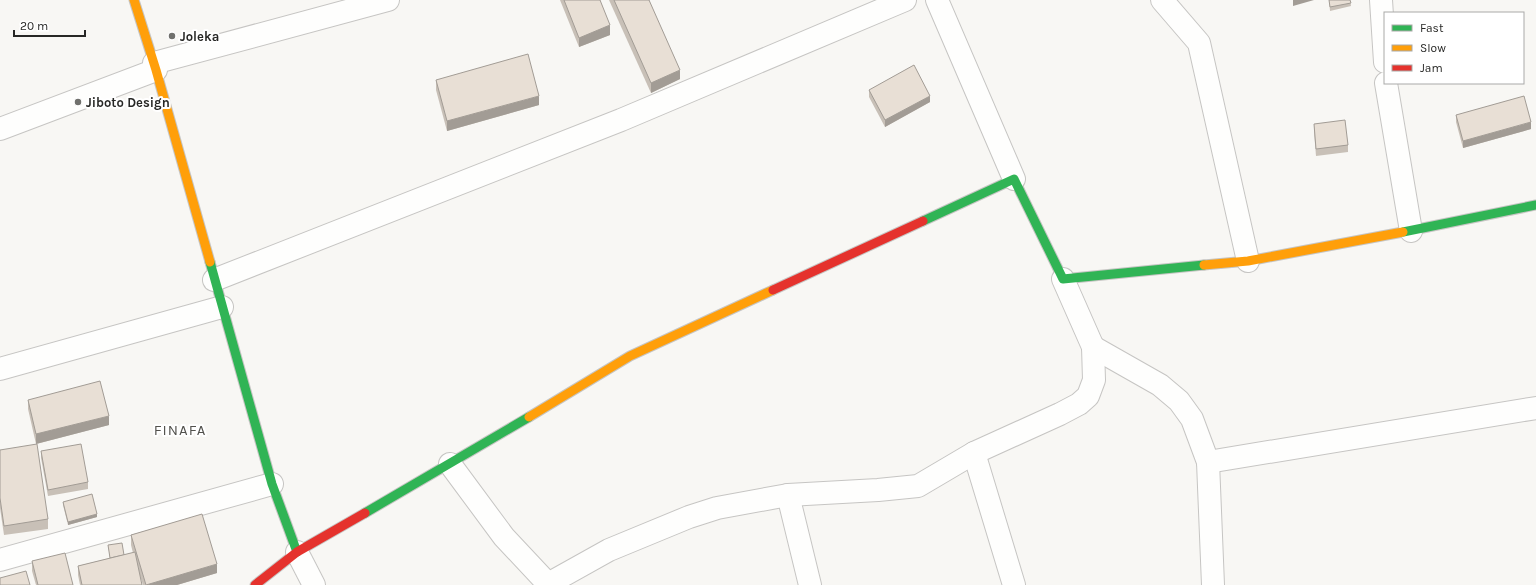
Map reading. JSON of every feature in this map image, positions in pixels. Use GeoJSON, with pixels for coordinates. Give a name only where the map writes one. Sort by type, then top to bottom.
{"type":"FeatureCollection","features":[{"type":"Feature","properties":{"kind":"street"},"geometry":{"type":"LineString","coordinates":[[134,0],[155,66],[272,484],[297,552],[314,585]]}},
{"type":"Feature","properties":{"kind":"street"},"geometry":{"type":"LineString","coordinates":[[0,129],[155,66],[388,0]]}},
{"type":"Feature","properties":{"kind":"street"},"geometry":{"type":"LineString","coordinates":[[214,280],[613,123],[905,0]]}},
{"type":"Feature","properties":{"kind":"street"},"geometry":{"type":"LineString","coordinates":[[450,464],[504,537],[548,584],[608,550],[689,517],[717,508],[788,495],[878,490],[918,486],[974,452],[1060,414],[1079,404],[1088,396],[1094,380],[1092,346],[1063,279],[1014,179],[937,0]]}},
{"type":"Feature","properties":{"kind":"street"},"geometry":{"type":"LineString","coordinates":[[1162,0],[1200,43],[1248,261]]}},
{"type":"Feature","properties":{"kind":"street"},"geometry":{"type":"LineString","coordinates":[[1381,0],[1384,46]]}},
{"type":"Feature","properties":{"kind":"street"},"geometry":{"type":"LineString","coordinates":[[1386,84],[1411,231]]}},
{"type":"Feature","properties":{"kind":"street"},"geometry":{"type":"LineString","coordinates":[[254,585],[297,552],[450,464],[630,356],[1014,179]]}},
{"type":"Feature","properties":{"kind":"street"},"geometry":{"type":"LineString","coordinates":[[1063,279],[1248,261],[1411,231],[1536,205]]}},
{"type":"Feature","properties":{"kind":"street"},"geometry":{"type":"LineString","coordinates":[[0,369],[222,307]]}},
{"type":"Feature","properties":{"kind":"street"},"geometry":{"type":"LineString","coordinates":[[1092,346],[1160,385],[1179,401],[1192,419],[1208,462],[1213,585]]}},
{"type":"Feature","properties":{"kind":"street"},"geometry":{"type":"LineString","coordinates":[[1208,462],[1536,408]]}},
{"type":"Feature","properties":{"kind":"street"},"geometry":{"type":"LineString","coordinates":[[974,452],[1014,585]]}},
{"type":"Feature","properties":{"kind":"street"},"geometry":{"type":"LineString","coordinates":[[0,560],[272,484]]}},
{"type":"Feature","properties":{"kind":"street"},"geometry":{"type":"LineString","coordinates":[[788,495],[810,585]]}},
{"type":"Feature","properties":{"kind":"building"},"geometry":{"type":"Polygon","coordinates":[[[564,0],[600,0],[610,25],[579,38],[564,0]]]}},
{"type":"Feature","properties":{"kind":"building"},"geometry":{"type":"Polygon","coordinates":[[[614,0],[649,0],[680,70],[651,83],[614,0]]]}},
{"type":"Feature","properties":{"kind":"building"},"geometry":{"type":"Polygon","coordinates":[[[1329,0],[1350,0],[1351,3],[1330,7],[1329,0]]]}},
{"type":"Feature","properties":{"kind":"building"},"geometry":{"type":"Polygon","coordinates":[[[528,54],[539,96],[447,121],[436,80],[528,54]]]}},
{"type":"Feature","properties":{"kind":"building"},"geometry":{"type":"Polygon","coordinates":[[[914,65],[930,96],[885,120],[869,90],[914,65]]]}},
{"type":"Feature","properties":{"kind":"building"},"geometry":{"type":"Polygon","coordinates":[[[1524,96],[1531,122],[1463,141],[1456,115],[1524,96]]]}},
{"type":"Feature","properties":{"kind":"building"},"geometry":{"type":"Polygon","coordinates":[[[1345,120],[1348,145],[1316,149],[1314,124],[1345,120]]]}},
{"type":"Feature","properties":{"kind":"building"},"geometry":{"type":"Polygon","coordinates":[[[100,381],[109,416],[36,434],[28,400],[100,381]]]}},
{"type":"Feature","properties":{"kind":"building"},"geometry":{"type":"Polygon","coordinates":[[[37,444],[48,519],[4,526],[0,498],[0,450],[37,444]]]}},
{"type":"Feature","properties":{"kind":"building"},"geometry":{"type":"Polygon","coordinates":[[[81,444],[88,482],[48,490],[41,451],[81,444]]]}},
{"type":"Feature","properties":{"kind":"building"},"geometry":{"type":"Polygon","coordinates":[[[92,494],[97,514],[68,522],[63,502],[92,494]]]}},
{"type":"Feature","properties":{"kind":"building"},"geometry":{"type":"Polygon","coordinates":[[[202,514],[217,564],[146,585],[131,535],[202,514]]]}},
{"type":"Feature","properties":{"kind":"building"},"geometry":{"type":"Polygon","coordinates":[[[122,543],[124,555],[110,558],[108,545],[122,543]]]}},
{"type":"Feature","properties":{"kind":"building"},"geometry":{"type":"Polygon","coordinates":[[[135,552],[142,585],[82,585],[78,566],[135,552]]]}},
{"type":"Feature","properties":{"kind":"building"},"geometry":{"type":"Polygon","coordinates":[[[65,553],[73,585],[38,585],[32,561],[65,553]]]}},
{"type":"Feature","properties":{"kind":"building"},"geometry":{"type":"Polygon","coordinates":[[[26,571],[30,585],[0,585],[0,578],[26,571]]]}},
{"type":"Feature","properties":{"kind":"traffic: fast"},"geometry":{"type":"LineString","coordinates":[[923,221],[1014,179],[1063,279],[1204,265]]}},
{"type":"Feature","properties":{"kind":"traffic: fast"},"geometry":{"type":"LineString","coordinates":[[1403,232],[1536,205]]}},
{"type":"Feature","properties":{"kind":"traffic: fast"},"geometry":{"type":"LineString","coordinates":[[210,262],[272,484],[297,552]]}},
{"type":"Feature","properties":{"kind":"traffic: fast"},"geometry":{"type":"LineString","coordinates":[[365,513],[529,417]]}},
{"type":"Feature","properties":{"kind":"traffic: slow"},"geometry":{"type":"LineString","coordinates":[[134,0],[156,70],[210,262]]}},
{"type":"Feature","properties":{"kind":"traffic: slow"},"geometry":{"type":"LineString","coordinates":[[1204,265],[1248,261],[1403,232]]}},
{"type":"Feature","properties":{"kind":"traffic: slow"},"geometry":{"type":"LineString","coordinates":[[529,417],[630,356],[773,290]]}},
{"type":"Feature","properties":{"kind":"traffic: jam"},"geometry":{"type":"LineString","coordinates":[[773,290],[923,221]]}},
{"type":"Feature","properties":{"kind":"traffic: jam"},"geometry":{"type":"LineString","coordinates":[[255,585],[297,552],[365,513]]}},
{"type":"Feature","properties":{"kind":"place","name":"Joleka"},"geometry":{"type":"Point","coordinates":[172,36]}},
{"type":"Feature","properties":{"kind":"place","name":"Jiboto Design"},"geometry":{"type":"Point","coordinates":[78,102]}},
{"type":"Feature","properties":{"kind":"district","name":"FINAFA"},"geometry":{"type":"Point","coordinates":[180,430]}}]}
